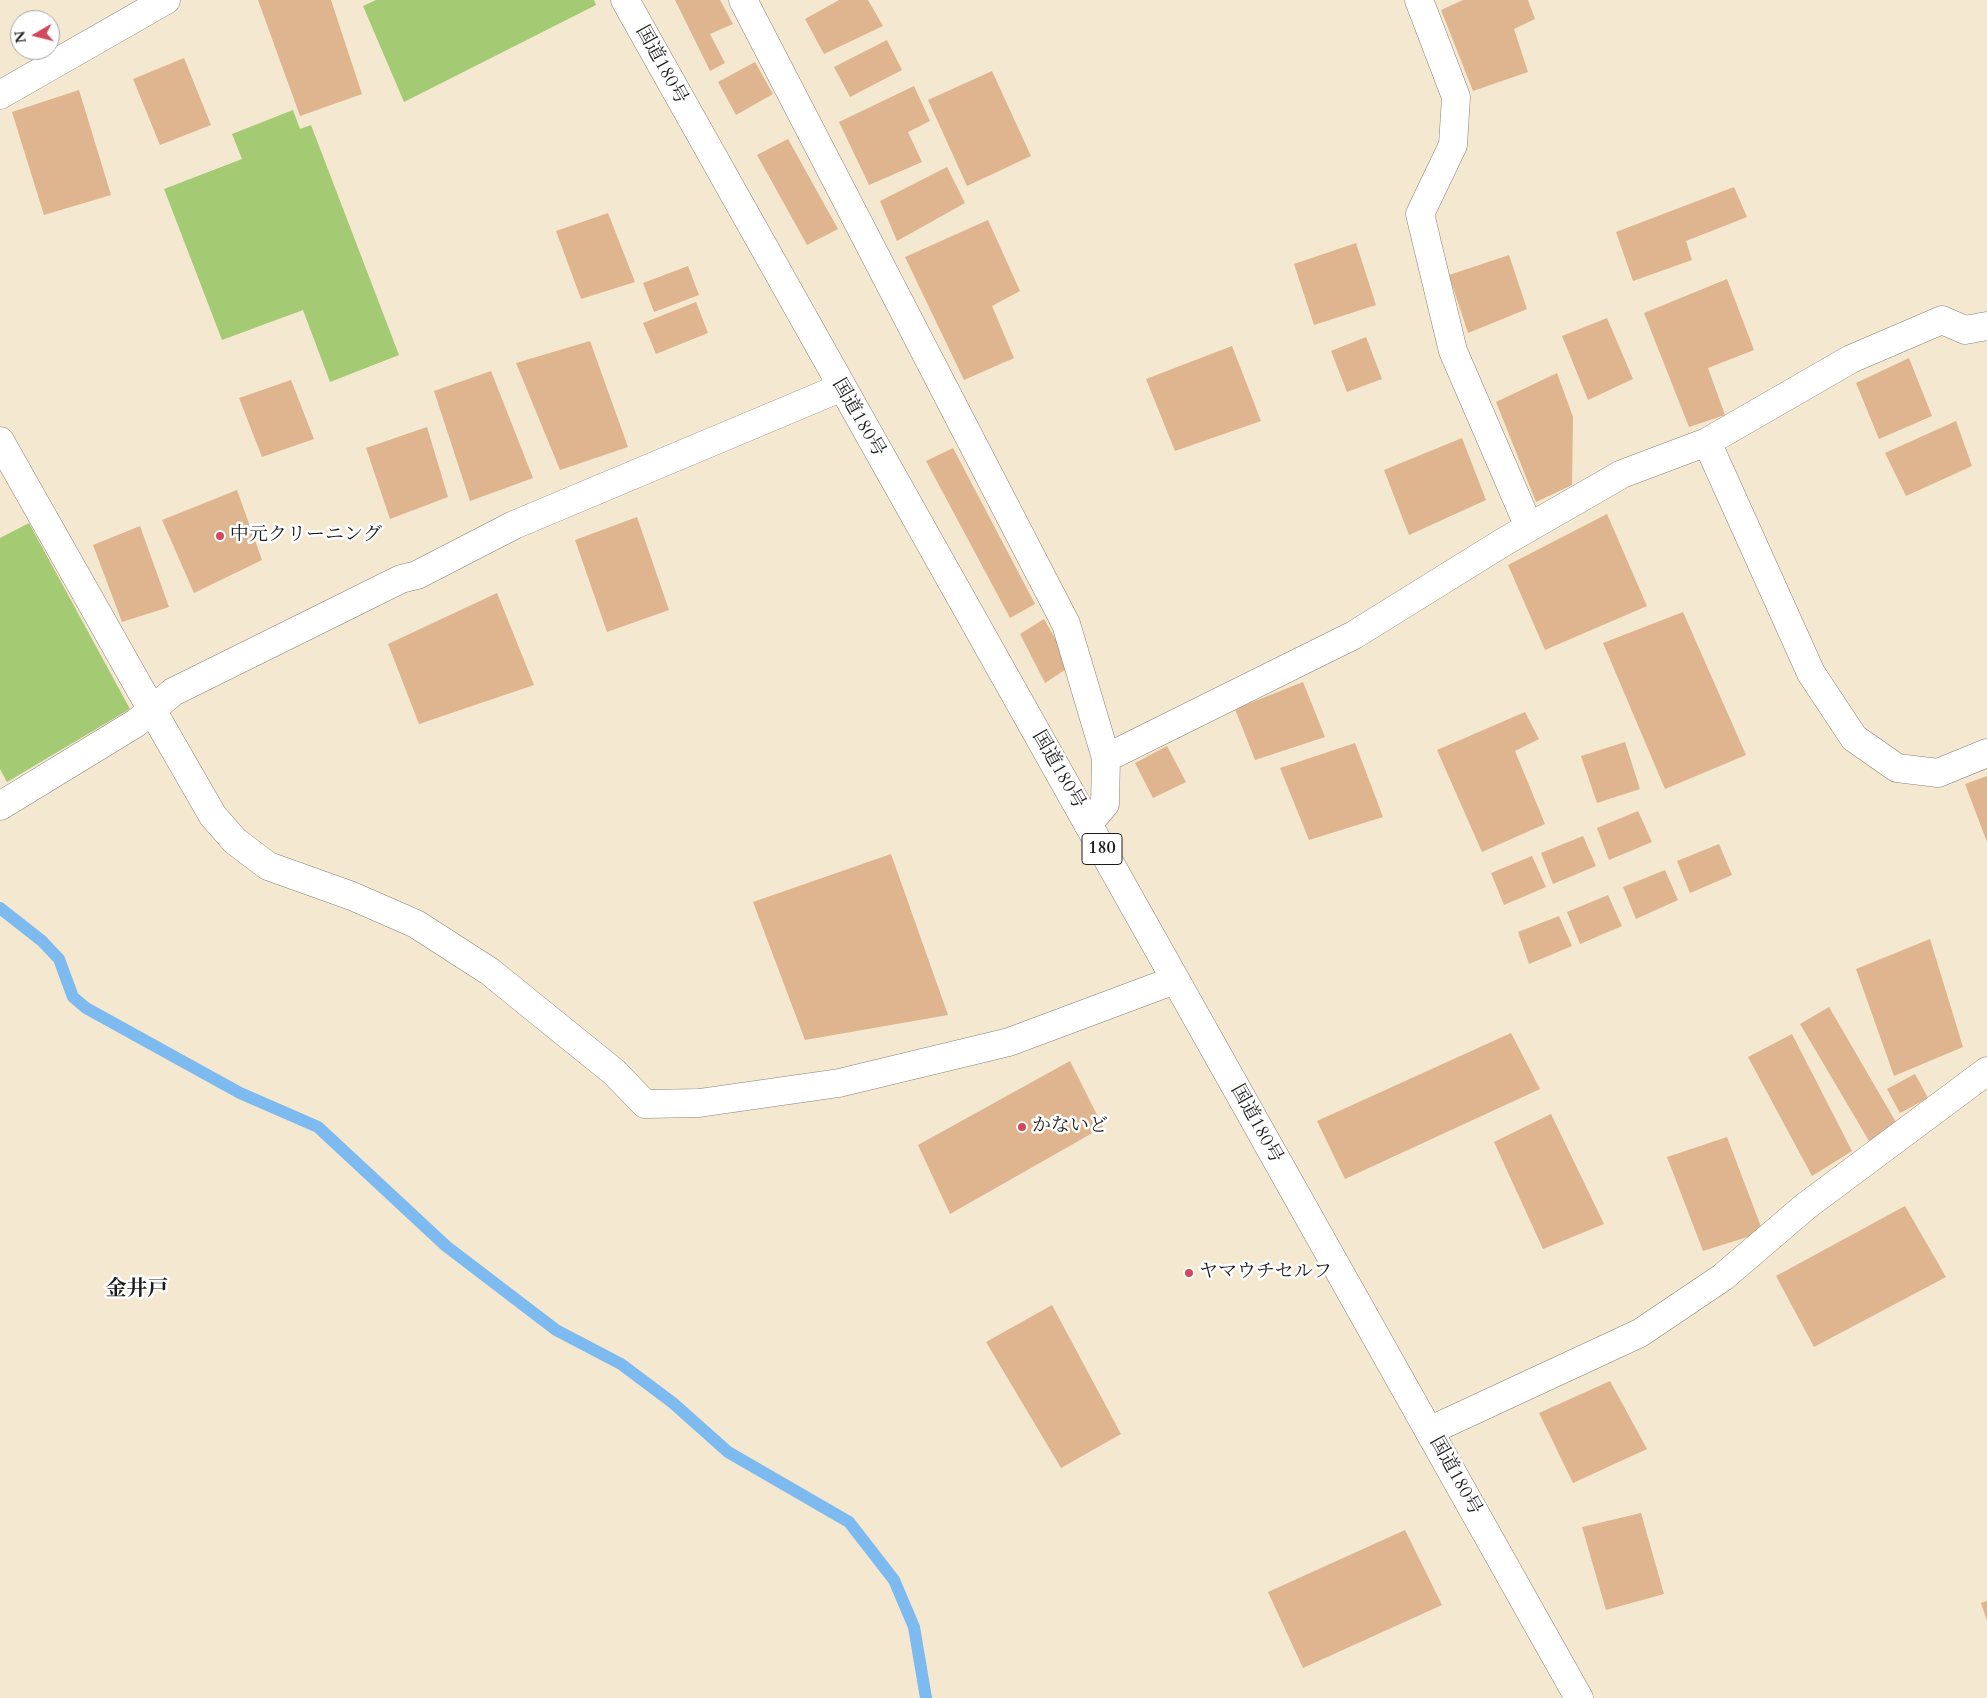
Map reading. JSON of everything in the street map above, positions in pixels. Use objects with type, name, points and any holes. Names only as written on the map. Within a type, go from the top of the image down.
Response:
[{"type":"main road","points":[[0,95],[166,0]]},
{"type":"main road","name":"国道180号","points":[[625,0],[840,388],[1088,824],[1579,1698]]},
{"type":"main road","points":[[742,0],[1066,624],[1106,758],[1105,804],[1088,824]]},
{"type":"main road","points":[[1419,0],[1456,97],[1452,145],[1420,214],[1453,351],[1529,527]]},
{"type":"main road","points":[[1106,758],[1354,635],[1529,527],[1622,474],[1706,442],[1851,359],[1942,320],[1965,330],[1987,326]]},
{"type":"main road","points":[[0,806],[136,724],[173,692],[401,579],[417,575],[514,526],[840,388]]},
{"type":"main road","points":[[0,441],[213,816],[235,841],[268,866],[352,896],[416,924],[481,965],[614,1072],[645,1104],[699,1103],[838,1083],[1009,1042],[1175,980]]},
{"type":"main road","points":[[1706,442],[1811,673],[1854,738],[1897,768],[1938,773],[1987,753]]},
{"type":"main road","points":[[1429,1431],[1640,1333],[1723,1277],[1806,1206],[1987,1072]]},
{"type":"green space","points":[[376,0],[594,0],[596,5],[404,102],[363,6]]},
{"type":"green space","points":[[293,110],[300,129],[311,125],[399,355],[330,382],[303,310],[222,340],[164,189],[242,159],[232,134]]},
{"type":"green space","points":[[29,523],[130,709],[7,782],[0,769],[0,538]]},
{"type":"building","points":[[258,0],[331,0],[362,94],[300,116]]},
{"type":"building","points":[[675,0],[720,0],[733,24],[710,34],[725,63],[710,71]]},
{"type":"building","points":[[839,0],[868,0],[883,26],[824,54],[805,19]]},
{"type":"building","points":[[1463,0],[1528,0],[1535,19],[1514,29],[1528,72],[1473,91],[1441,10]]},
{"type":"building","points":[[887,40],[902,70],[850,97],[834,67]]},
{"type":"building","points":[[184,58],[211,125],[160,145],[133,79]]},
{"type":"building","points":[[755,62],[773,94],[736,115],[718,82]]},
{"type":"building","points":[[992,71],[1031,156],[967,186],[928,100]]},
{"type":"building","points":[[914,86],[930,121],[908,132],[922,162],[869,185],[839,122]]},
{"type":"building","points":[[79,90],[111,195],[44,215],[12,112]]},
{"type":"building","points":[[788,139],[838,229],[807,245],[757,155]]},
{"type":"building","points":[[947,167],[965,203],[897,241],[880,201]]},
{"type":"building","points":[[1734,187],[1747,217],[1686,241],[1692,260],[1633,281],[1616,232]]},
{"type":"building","points":[[608,213],[635,282],[581,299],[556,231]]},
{"type":"building","points":[[988,220],[1020,291],[992,306],[1014,358],[964,380],[905,257]]},
{"type":"building","points":[[1356,243],[1376,305],[1314,325],[1294,264]]},
{"type":"building","points":[[1509,255],[1527,309],[1468,333],[1449,275]]},
{"type":"building","points":[[688,266],[699,295],[654,312],[643,283]]},
{"type":"building","points":[[1727,279],[1754,350],[1708,368],[1725,415],[1689,427],[1644,313]]},
{"type":"building","points":[[696,302],[708,333],[656,354],[643,323]]},
{"type":"building","points":[[1607,318],[1633,379],[1588,400],[1562,336]]},
{"type":"building","points":[[1366,337],[1382,379],[1347,392],[1331,351]]},
{"type":"building","points":[[590,341],[628,447],[560,470],[516,363]]},
{"type":"building","points":[[1232,346],[1261,421],[1175,451],[1146,379]]},
{"type":"building","points":[[1909,358],[1932,416],[1879,439],[1856,383]]},
{"type":"building","points":[[491,371],[533,478],[470,501],[434,391]]},
{"type":"building","points":[[1557,373],[1573,417],[1572,485],[1536,502],[1496,402]]},
{"type":"building","points":[[291,380],[314,439],[262,457],[239,398]]},
{"type":"building","points":[[1956,421],[1972,466],[1906,496],[1885,453]]},
{"type":"building","points":[[427,427],[448,497],[390,519],[366,448]]},
{"type":"building","points":[[1462,438],[1486,500],[1409,535],[1384,470]]},
{"type":"building","points":[[953,448],[1035,604],[1010,618],[926,461]]},
{"type":"building","points":[[237,490],[262,560],[194,593],[162,520]]},
{"type":"building","points":[[1607,514],[1647,606],[1545,650],[1508,565]]},
{"type":"building","points":[[637,517],[669,610],[607,632],[575,540]]},
{"type":"building","points":[[140,526],[169,607],[122,622],[93,545]]},
{"type":"building","points":[[497,593],[534,685],[419,724],[388,644]]},
{"type":"building","points":[[1683,612],[1746,755],[1665,789],[1603,643]]},
{"type":"building","points":[[1044,619],[1071,666],[1045,683],[1020,634]]},
{"type":"building","points":[[1303,682],[1325,737],[1255,760],[1235,709]]},
{"type":"building","points":[[1525,712],[1539,739],[1515,751],[1545,824],[1482,852],[1437,750]]},
{"type":"building","points":[[1625,742],[1640,789],[1597,803],[1581,756]]},
{"type":"building","points":[[1355,743],[1383,817],[1309,840],[1280,768]]},
{"type":"building","points":[[1167,746],[1186,782],[1153,798],[1135,763]]},
{"type":"building","points":[[1987,776],[1987,842],[1965,784]]},
{"type":"building","points":[[1638,811],[1652,842],[1609,860],[1597,828]]},
{"type":"building","points":[[1583,836],[1596,866],[1553,884],[1541,853]]},
{"type":"building","points":[[1719,844],[1732,875],[1690,893],[1677,861]]},
{"type":"building","points":[[891,854],[948,1015],[805,1040],[753,902]]},
{"type":"building","points":[[1532,856],[1546,887],[1504,905],[1491,873]]},
{"type":"building","points":[[1665,870],[1678,900],[1636,919],[1623,887]]},
{"type":"building","points":[[1608,895],[1622,926],[1580,944],[1567,912]]},
{"type":"building","points":[[1559,916],[1572,946],[1529,964],[1518,932]]},
{"type":"building","points":[[1930,939],[1963,1047],[1894,1076],[1856,969]]},
{"type":"building","points":[[1829,1007],[1897,1124],[1869,1141],[1800,1024]]},
{"type":"building","points":[[1511,1033],[1540,1089],[1345,1179],[1317,1121]]},
{"type":"building","points":[[1792,1034],[1852,1151],[1812,1176],[1748,1057]]},
{"type":"building","points":[[1070,1061],[1103,1127],[950,1214],[918,1145]]},
{"type":"building","points":[[1915,1074],[1928,1098],[1900,1113],[1887,1089]]},
{"type":"building","points":[[1551,1114],[1604,1224],[1543,1249],[1494,1142]]},
{"type":"building","points":[[1727,1137],[1763,1232],[1703,1251],[1667,1157]]},
{"type":"building","points":[[1905,1206],[1946,1277],[1814,1347],[1776,1276]]},
{"type":"building","points":[[1052,1305],[1121,1434],[1061,1468],[986,1342]]},
{"type":"building","points":[[1610,1381],[1647,1449],[1573,1483],[1539,1413]]},
{"type":"building","points":[[1641,1513],[1664,1594],[1606,1610],[1582,1527]]},
{"type":"building","points":[[1405,1530],[1442,1605],[1303,1668],[1268,1592]]},
{"type":"building","points":[[1987,1601],[1987,1621],[1981,1603]]},
{"type":"waterway","points":[[0,908],[42,941],[59,959],[73,997],[86,1008],[240,1093],[318,1127],[446,1246],[556,1330],[621,1364],[673,1403],[728,1452],[849,1522],[894,1580],[914,1627],[926,1698]]},
{"type":"place","name":"中元クリーニング","points":[[220,536]]},
{"type":"place","name":"かないど","points":[[1022,1127]]},
{"type":"place","name":"ヤマウチセルフ","points":[[1189,1273]]},
{"type":"district","name":"金井戸","points":[[137,1290]]}]
